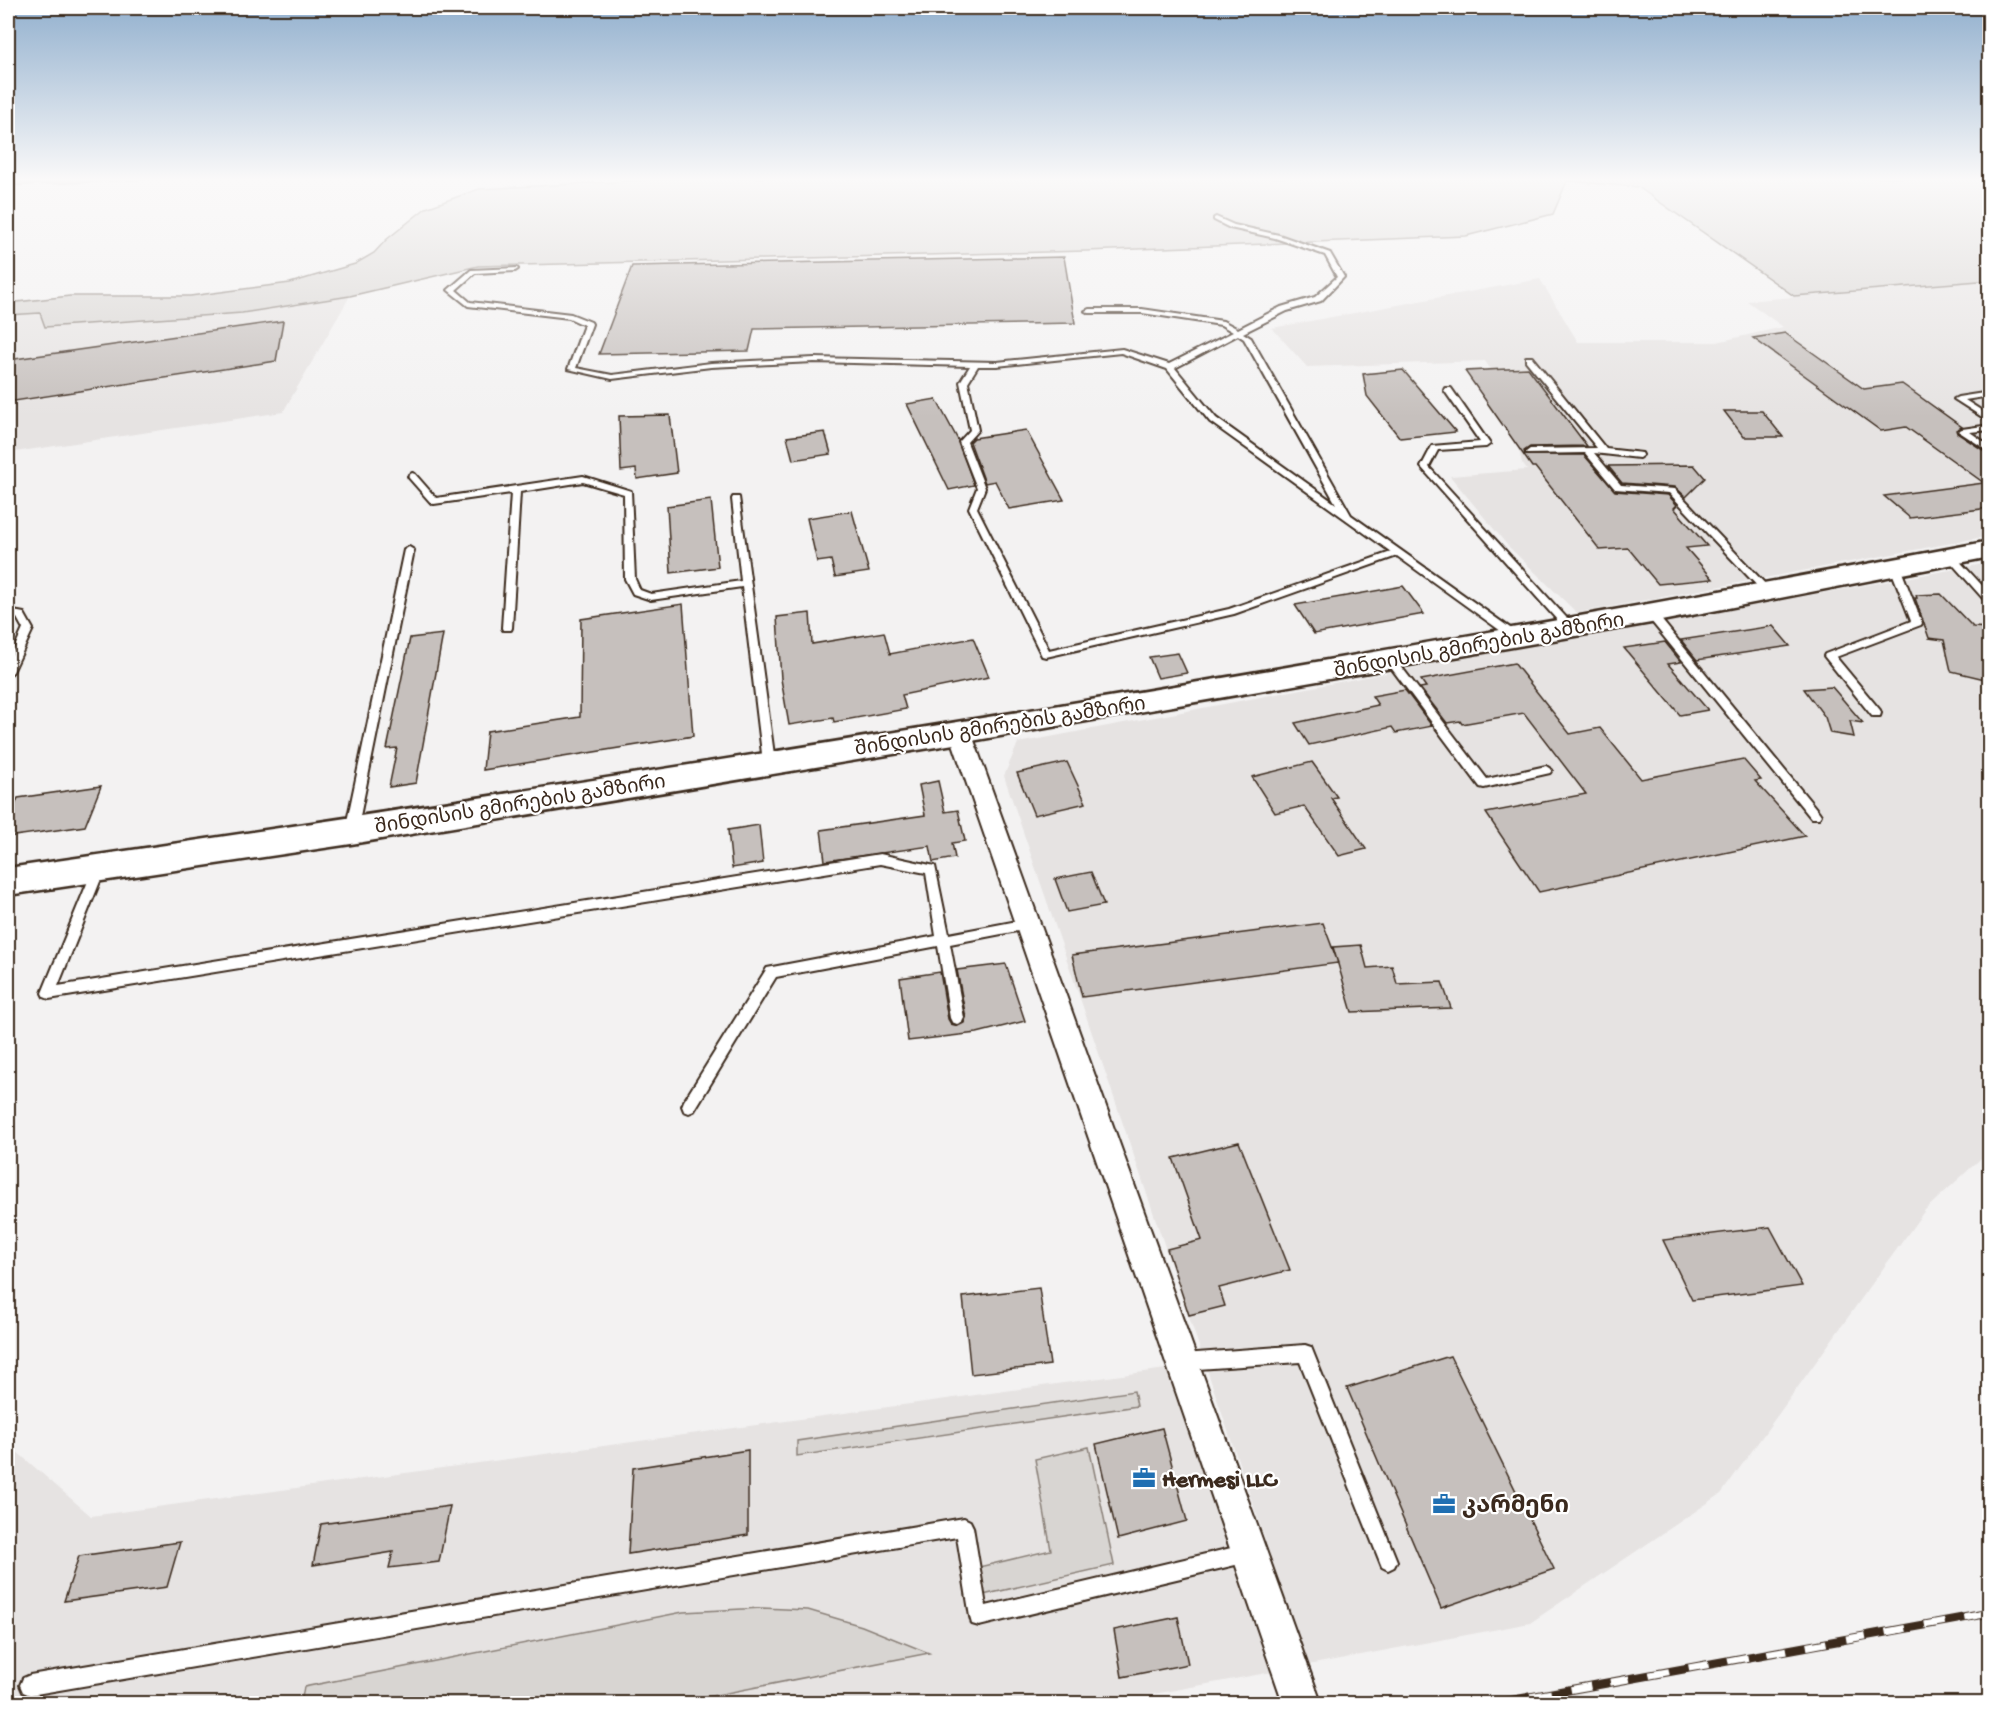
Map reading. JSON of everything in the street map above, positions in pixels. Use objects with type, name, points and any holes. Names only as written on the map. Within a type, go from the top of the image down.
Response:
[{"type":"main road","name":"შინდისის გმირების გამზირი","points":[[8,882],[351,831],[1390,660],[1651,614],[1989,549]]},
{"type":"street","points":[[960,732],[1301,1700]]},
{"type":"lane","points":[[1170,368],[1284,309],[1318,299],[1341,277],[1330,258]]},
{"type":"lane","points":[[515,269],[474,271],[452,290],[468,304],[571,316],[588,324],[572,369],[612,377],[711,365],[814,360],[997,364],[1122,351],[1170,368],[1213,420],[1516,637]]},
{"type":"lane","points":[[1089,311],[1142,311],[1223,323],[1247,338],[1349,518]]},
{"type":"lane","points":[[1528,359],[1604,452]]},
{"type":"lane","points":[[976,363],[964,382],[975,430],[963,442],[981,488],[973,508],[1046,654],[1231,612],[1398,553]]},
{"type":"lane","points":[[1448,390],[1486,444],[1435,448],[1425,467],[1570,628]]},
{"type":"lane","points":[[1989,394],[1958,399],[1989,420]]},
{"type":"lane","points":[[1989,427],[1962,431],[1989,450]]},
{"type":"lane","points":[[1587,450],[1618,487],[1672,491],[1767,591]]},
{"type":"lane","points":[[1530,452],[1587,450],[1639,455]]},
{"type":"lane","points":[[412,476],[434,501],[583,479],[628,493],[630,579],[636,592],[651,597],[747,583]]},
{"type":"lane","points":[[507,628],[516,490]]},
{"type":"lane","points":[[736,500],[770,762]]},
{"type":"lane","points":[[351,831],[409,550]]},
{"type":"lane","points":[[1950,556],[1989,601]]},
{"type":"lane","points":[[1876,713],[1829,656],[1917,623],[1895,567]]},
{"type":"lane","points":[[8,613],[20,615],[28,629],[8,672]]},
{"type":"lane","points":[[1651,614],[1815,815]]},
{"type":"lane","points":[[1390,660],[1484,784],[1546,770]]},
{"type":"lane","points":[[100,868],[49,993],[880,859],[931,869],[957,1018]]},
{"type":"lane","points":[[689,1106],[772,972],[1028,924]]},
{"type":"lane","points":[[1182,1362],[1305,1353],[1388,1561]]},
{"type":"lane","points":[[30,1685],[964,1527],[979,1617],[1249,1553]]},
{"type":"shaded area","points":[[366,258],[808,258],[478,266],[350,296],[242,313],[45,327],[40,313],[8,315],[8,303],[70,296],[190,296],[290,283],[355,264]]},
{"type":"shaded area","points":[[1739,258],[1989,258],[1989,282],[1794,296]]},
{"type":"shaded area","points":[[1540,279],[1578,342],[1717,342],[1783,327],[1747,301],[1989,282],[1989,536],[1577,613],[1508,546],[1450,476],[1527,470],[1522,463],[1518,446],[1477,388],[1502,386],[1485,361],[1307,367],[1272,328]]},
{"type":"shaded area","points":[[350,296],[283,412],[8,453],[8,315],[40,312],[45,327],[242,313]]},
{"type":"shaded area","points":[[1989,563],[1989,1151],[1925,1210],[1721,1494],[1530,1623],[1308,1665],[1004,776],[1018,743],[1518,648]]},
{"type":"shaded area","points":[[1166,1369],[1272,1672],[1100,1704],[8,1704],[8,1459],[16,1451],[91,1516]]},
{"type":"shaded area","points":[[1134,1391],[1137,1406],[797,1456],[797,1441]]},
{"type":"shaded area","points":[[1089,1447],[1114,1565],[983,1595],[979,1567],[1051,1550],[1035,1459]]},
{"type":"shaded area","points":[[762,1608],[808,1610],[862,1626],[929,1653],[676,1703],[301,1703],[304,1687],[683,1612]]},
{"type":"building","points":[[1064,258],[1075,323],[754,329],[749,351],[599,354],[632,266]]},
{"type":"building","points":[[283,321],[276,361],[8,402],[8,360]]},
{"type":"building","points":[[1785,333],[1864,389],[1902,384],[1962,427],[1956,430],[1957,433],[1989,454],[1989,508],[1910,518],[1884,496],[1984,483],[1906,427],[1881,431],[1753,338]]},
{"type":"building","points":[[1528,368],[1587,446],[1530,447],[1524,451],[1525,455],[1584,455],[1615,491],[1668,495],[1677,505],[1674,508],[1707,546],[1686,548],[1713,579],[1658,584],[1628,548],[1600,550],[1535,467],[1532,467],[1465,371]]},
{"type":"building","points":[[1403,370],[1456,432],[1400,438],[1367,396],[1363,374]]},
{"type":"building","points":[[936,399],[958,440],[974,485],[949,490],[907,404]]},
{"type":"building","points":[[1724,411],[1762,411],[1783,437],[1744,437]]},
{"type":"building","points":[[670,415],[677,473],[637,479],[636,469],[621,471],[619,416]]},
{"type":"building","points":[[1026,430],[1064,500],[1009,509],[995,481],[985,483],[970,442],[974,438]]},
{"type":"building","points":[[825,432],[831,454],[793,460],[787,437]]},
{"type":"building","points":[[1694,465],[1705,478],[1686,497],[1675,487],[1622,483],[1608,466]]},
{"type":"building","points":[[711,500],[718,567],[671,573],[667,506]]},
{"type":"building","points":[[852,511],[869,572],[835,577],[831,560],[817,562],[807,518]]},
{"type":"building","points":[[1403,586],[1424,614],[1314,634],[1295,605]]},
{"type":"building","points":[[1941,594],[1973,627],[1989,628],[1989,680],[1951,671],[1944,640],[1929,638],[1915,598],[1917,598],[1916,595]]},
{"type":"building","points":[[683,604],[693,736],[483,770],[487,731],[580,717],[581,619]]},
{"type":"building","points":[[810,613],[812,644],[884,632],[890,654],[973,638],[989,677],[902,695],[906,709],[834,722],[833,718],[789,725],[781,679],[777,617]]},
{"type":"building","points":[[1773,626],[1790,646],[1697,660],[1681,640]]},
{"type":"building","points":[[443,634],[416,783],[389,787],[397,748],[387,749],[410,638]]},
{"type":"building","points":[[1665,642],[1681,662],[1668,664],[1708,710],[1680,715],[1624,648]]},
{"type":"building","points":[[1178,653],[1187,673],[1158,678],[1149,657]]},
{"type":"building","points":[[1514,663],[1570,734],[1600,728],[1641,779],[1743,759],[1761,780],[1755,781],[1805,836],[1539,892],[1486,813],[1586,794],[1524,713],[1462,724],[1460,721],[1447,723],[1420,688],[1426,687],[1421,680]]},
{"type":"building","points":[[1832,687],[1863,723],[1850,721],[1854,737],[1830,733],[1825,717],[1804,689]]},
{"type":"building","points":[[1405,690],[1432,726],[1396,733],[1392,727],[1309,745],[1295,723],[1378,705],[1372,696]]},
{"type":"building","points":[[1067,762],[1086,803],[1034,815],[1017,773]]},
{"type":"building","points":[[1312,762],[1337,797],[1331,798],[1366,849],[1339,856],[1304,806],[1275,813],[1252,777]]},
{"type":"building","points":[[938,781],[945,812],[958,810],[965,841],[952,843],[955,858],[933,862],[930,846],[825,861],[821,830],[925,815],[919,785]]},
{"type":"building","points":[[101,786],[85,826],[8,837],[8,822],[18,798]]},
{"type":"building","points":[[759,825],[763,863],[732,868],[728,830]]},
{"type":"building","points":[[1091,872],[1104,905],[1067,912],[1055,879]]},
{"type":"building","points":[[1323,923],[1338,963],[1082,997],[1072,955]]},
{"type":"building","points":[[1361,945],[1367,968],[1392,966],[1397,984],[1442,982],[1451,1008],[1352,1012],[1333,947]]},
{"type":"building","points":[[1006,964],[1025,1021],[977,1033],[908,1041],[900,978],[940,972],[948,1019],[951,1024],[958,1026],[964,1023],[966,1018],[957,970]]},
{"type":"building","points":[[1239,1142],[1290,1270],[1219,1288],[1225,1306],[1189,1315],[1167,1249],[1202,1240],[1173,1158]]},
{"type":"building","points":[[1770,1227],[1802,1286],[1692,1300],[1663,1240]]},
{"type":"building","points":[[1039,1288],[1050,1365],[971,1374],[963,1297]]},
{"type":"building","points":[[1450,1356],[1554,1569],[1441,1608],[1347,1388]]},
{"type":"building","points":[[1162,1428],[1187,1521],[1118,1539],[1096,1444]]},
{"type":"building","points":[[748,1450],[748,1535],[628,1554],[633,1468]]},
{"type":"building","points":[[450,1506],[439,1562],[389,1568],[393,1552],[313,1565],[321,1524]]},
{"type":"building","points":[[180,1542],[167,1587],[64,1601],[79,1556]]},
{"type":"building","points":[[1178,1617],[1188,1664],[1122,1677],[1114,1630]]},
{"type":"railway","points":[[1492,1704],[1990,1613]]},
{"type":"place","name":"Hermesi LLC","points":[[1144,1478]]},
{"type":"place","name":"კარმენი","points":[[1444,1504]]}]
